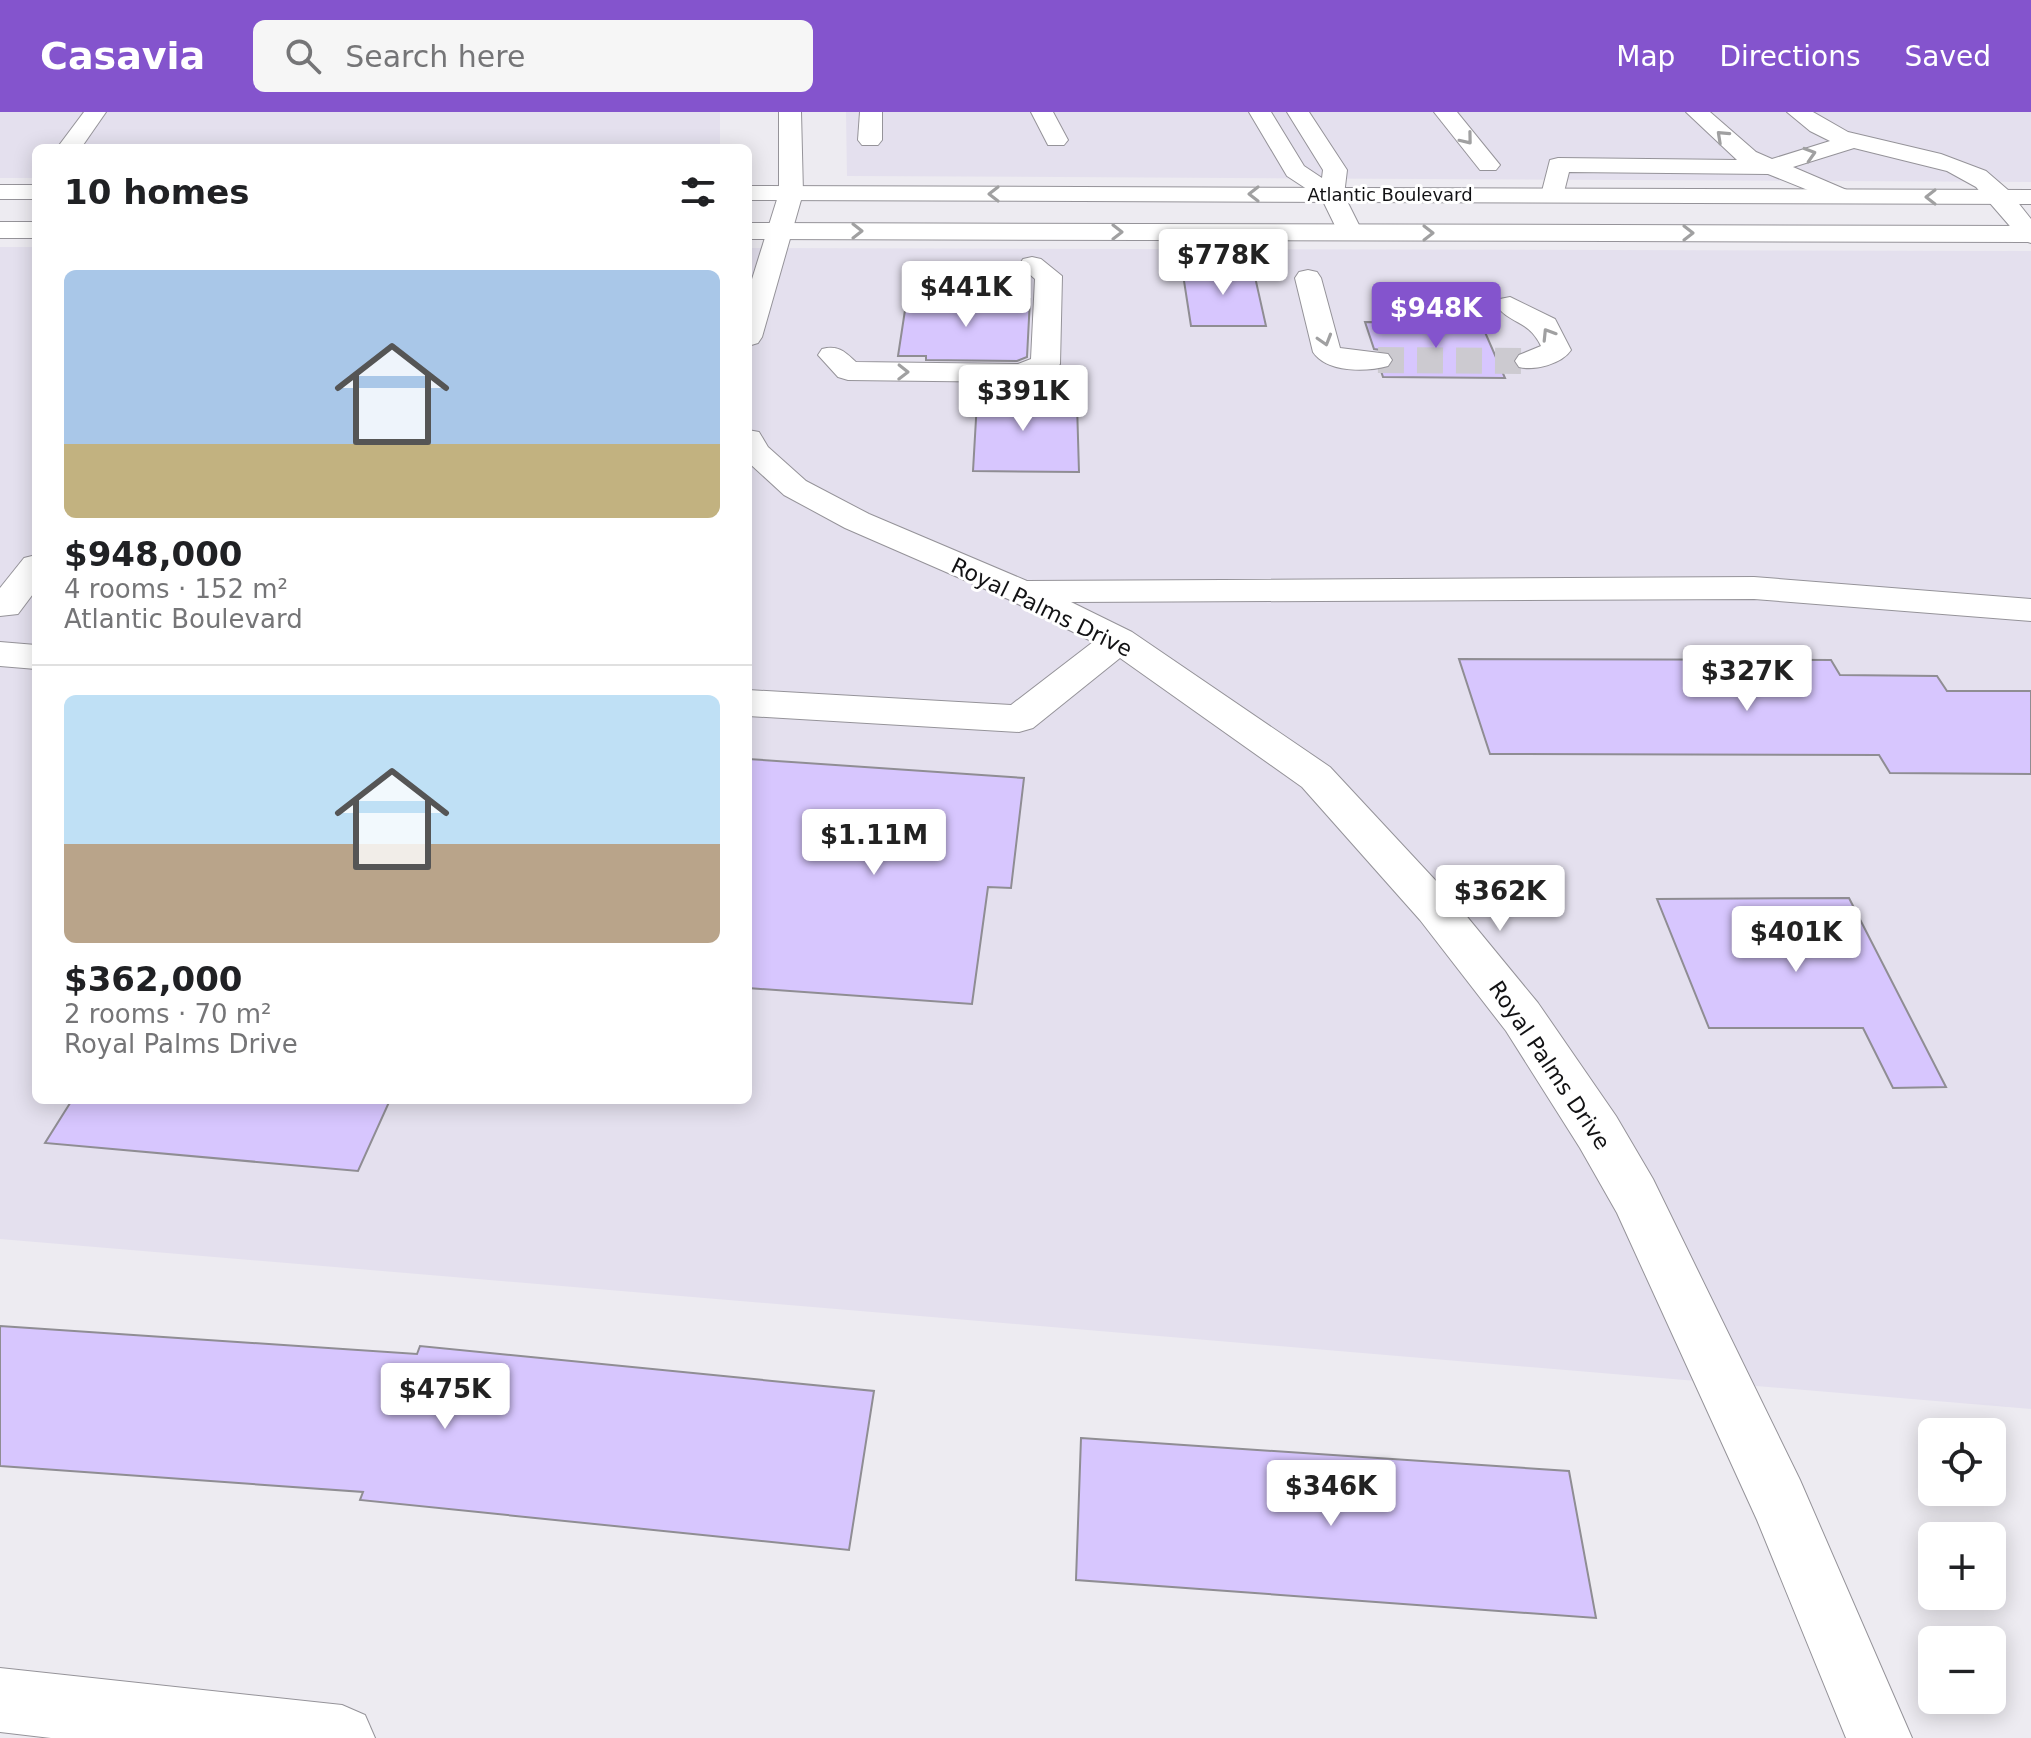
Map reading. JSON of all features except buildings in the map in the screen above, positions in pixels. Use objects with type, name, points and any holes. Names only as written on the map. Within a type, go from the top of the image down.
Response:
[{"type":"main road","points":[[72,144],[95,112]]},
{"type":"main road","points":[[752,323],[791,193],[790,112]]},
{"type":"main road","points":[[870,140],[871,112]]},
{"type":"main road","points":[[1042,112],[1056,140]]},
{"type":"main road","points":[[1260,112],[1295,171],[1332,195],[1350,233]]},
{"type":"main road","points":[[1298,112],[1335,170],[1332,195]]},
{"type":"main road","points":[[1445,112],[1488,165]]},
{"type":"main road","points":[[1697,112],[1738,150],[1840,196]]},
{"type":"main road","points":[[1798,112],[1811,123],[1850,142],[1952,166],[1979,177],[2031,235]]},
{"type":"main road","points":[[1553,195],[1558,165],[1770,167],[1850,142]]},
{"type":"main road","points":[[0,192],[32,190]]},
{"type":"main road","name":"Atlantic Boulevard","points":[[752,193],[2031,197]]},
{"type":"main road","points":[[0,230],[32,230]]},
{"type":"main road","name":"Atlantic Boulevard","points":[[752,231],[2031,235]]},
{"type":"main road","points":[[832,355],[848,371],[1021,373],[1045,364],[1049,276],[1032,265]]},
{"type":"main road","points":[[1308,278],[1327,352],[1338,359],[1378,360]]},
{"type":"main road","points":[[1510,305],[1545,325],[1557,350],[1529,361]]},
{"type":"main road","name":"Royal Palms Drive","points":[[752,446],[795,488],[857,521],[1020,591],[1119,640],[1316,777],[1435,908],[1522,1017],[1598,1132],[1635,1196],[1779,1501],[1879,1738]]},
{"type":"main road","points":[[2,610],[32,571]]},
{"type":"main road","points":[[1020,591],[1754,588],[2031,610]]},
{"type":"main road","points":[[752,703],[1019,719],[1119,640]]},
{"type":"main road","points":[[0,654],[32,657]]},
{"type":"main road","points":[[0,1700],[342,1738]]},
{"type":"shaded area","points":[[0,112],[720,112],[720,144],[32,144],[32,178],[0,178]]},
{"type":"shaded area","points":[[846,112],[2031,112],[2031,182],[847,176]]},
{"type":"shaded area","points":[[0,247],[32,247],[32,1104],[752,1104],[752,248],[2031,251],[2031,1409],[0,1239]]},
{"type":"tunnel","points":[[1378,360],[1529,361]]}]
